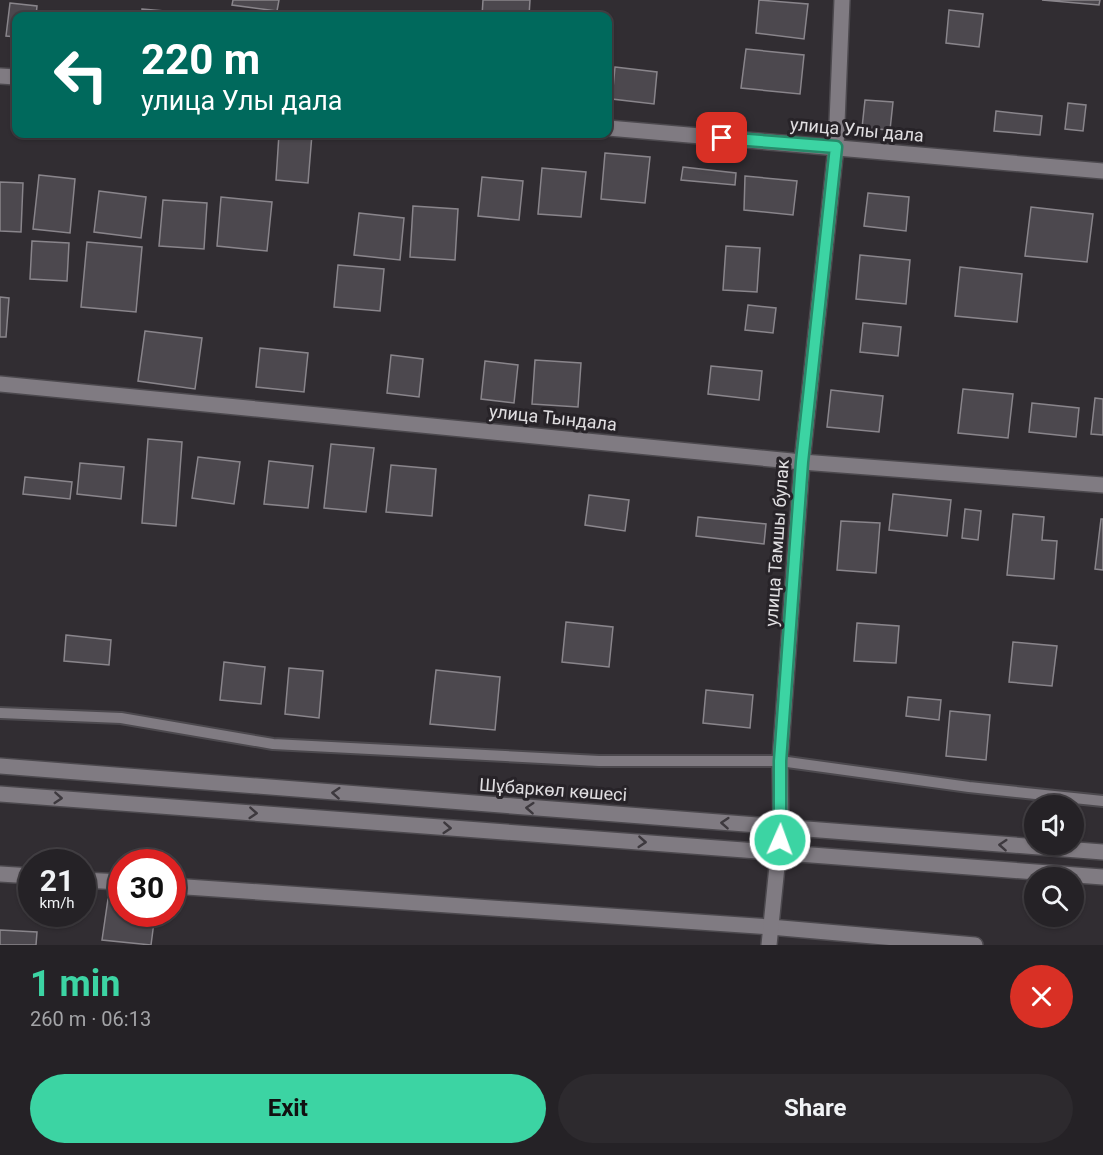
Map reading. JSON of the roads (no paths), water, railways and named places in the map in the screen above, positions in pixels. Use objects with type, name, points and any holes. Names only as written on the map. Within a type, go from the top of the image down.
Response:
[{"type":"street","name":"улица Тамшы булак","points":[[769,945],[781,827],[780,761],[802,462],[836,147],[842,0]]},
{"type":"street","name":"улица Улы дала","points":[[612,128],[1103,171]]},
{"type":"street","name":"улица Тындала","points":[[0,384],[802,462],[1103,485]]},
{"type":"street","name":"Шұбаркөл көшесі","points":[[0,766],[1103,852]]},
{"type":"street","points":[[0,794],[1103,877]]},
{"type":"street","points":[[0,874],[18,875]]},
{"type":"street","points":[[186,887],[771,927],[975,945]]},
{"type":"lane","points":[[0,713],[121,718],[273,744],[599,761],[780,761],[969,787],[1103,801]]}]
